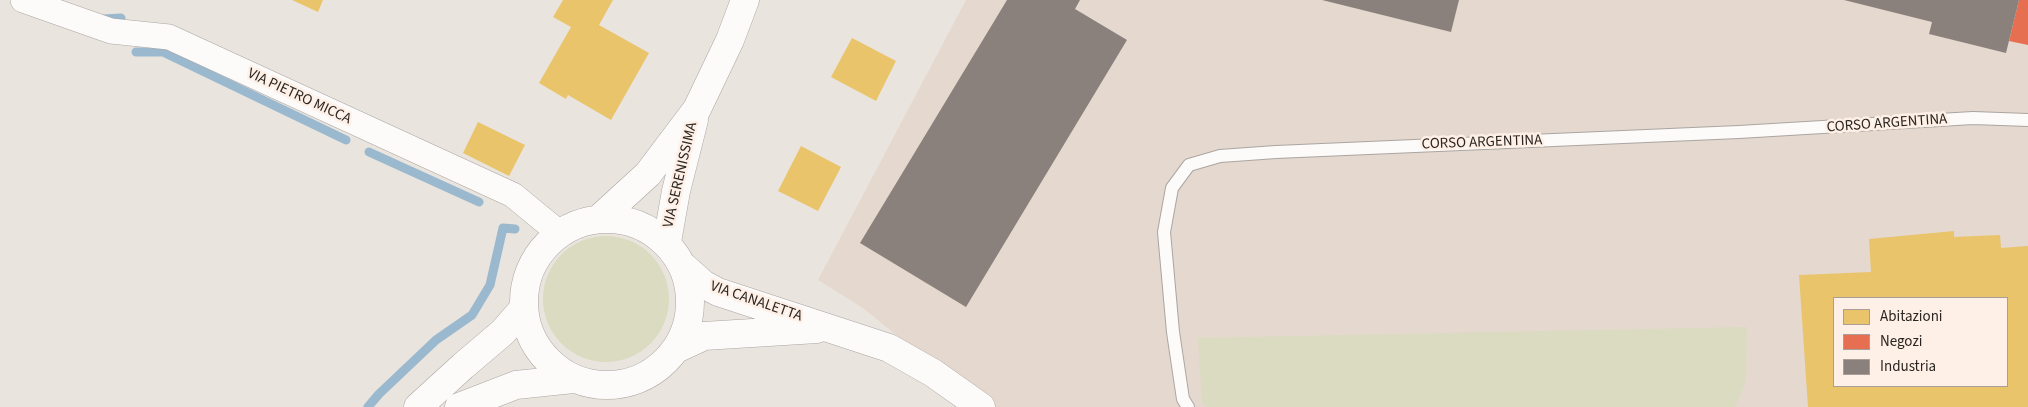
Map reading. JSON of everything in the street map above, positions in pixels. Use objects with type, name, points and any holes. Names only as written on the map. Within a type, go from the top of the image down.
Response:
[{"type":"street","name":"VIA PIETRO MICCA","points":[[23,0],[111,32],[169,37],[514,195],[558,232]]},
{"type":"street","name":"VIA SERENISSIMA","points":[[573,379],[554,367],[538,351],[528,331],[523,309],[525,280],[537,253],[558,232],[600,217],[648,174],[696,109],[730,40],[745,0]]},
{"type":"street","name":"VIA SERENISSIMA","points":[[667,242],[676,190],[696,109]]},
{"type":"street","name":"VIA SERENISSIMA","points":[[458,407],[516,385],[573,379],[602,385],[630,382],[656,370],[676,349],[688,323],[691,294],[684,267],[667,242],[647,228],[624,219],[600,217]]},
{"type":"street","name":"VIA CANALETTA","points":[[684,267],[702,284],[718,292],[833,328],[889,348],[933,372],[981,407]]},
{"type":"street","points":[[418,407],[503,332],[523,309]]},
{"type":"street","name":"VIA CANALETTA","points":[[676,349],[704,336],[833,328]]},
{"type":"lane","name":"CORSO ARGENTINA","points":[[1188,407],[1183,399],[1173,332],[1164,232],[1172,188],[1189,165],[1220,156],[1276,152],[1729,133],[1974,118],[2028,120]]},
{"type":"shaded area","points":[[966,0],[2028,0],[2028,407],[997,407],[916,351],[863,308],[818,280]]},
{"type":"green space","points":[[606,236],[630,241],[650,255],[664,275],[669,299],[664,323],[650,343],[630,357],[606,362],[582,357],[562,343],[548,323],[543,299],[548,275],[562,255],[582,241]]},
{"type":"green space","points":[[1747,327],[1746,380],[1735,407],[1206,407],[1202,402],[1198,338]]},
{"type":"building: Abitazioni","points":[[292,0],[323,0],[318,12]]},
{"type":"building: Abitazioni","points":[[563,0],[613,0],[599,25],[649,53],[611,120],[568,95],[566,99],[539,83],[571,27],[553,17]]},
{"type":"building: Abitazioni","points":[[852,38],[896,61],[876,101],[831,77]]},
{"type":"building: Abitazioni","points":[[478,122],[525,145],[509,176],[463,153]]},
{"type":"building: Abitazioni","points":[[801,146],[841,167],[818,211],[778,191]]},
{"type":"building: Abitazioni","points":[[1954,231],[1954,237],[2000,235],[2001,248],[2028,246],[2028,407],[1808,407],[1799,275],[1871,272],[1869,239]]},
{"type":"building: Negozi","points":[[2019,0],[2028,0],[2028,45],[2009,41]]},
{"type":"building: Industria","points":[[1007,0],[1080,0],[1075,9],[1127,40],[966,307],[860,243]]},
{"type":"building: Industria","points":[[1322,0],[1459,0],[1451,32]]},
{"type":"building: Industria","points":[[1844,0],[2019,0],[2006,53],[1929,34],[1932,22]]},
{"type":"waterway","points":[[104,19],[121,18]]},
{"type":"waterway","points":[[136,52],[163,52],[346,140]]},
{"type":"waterway","points":[[369,152],[479,202]]},
{"type":"waterway","points":[[368,407],[379,394],[436,340],[472,315],[490,285],[503,228],[515,229]]}]
